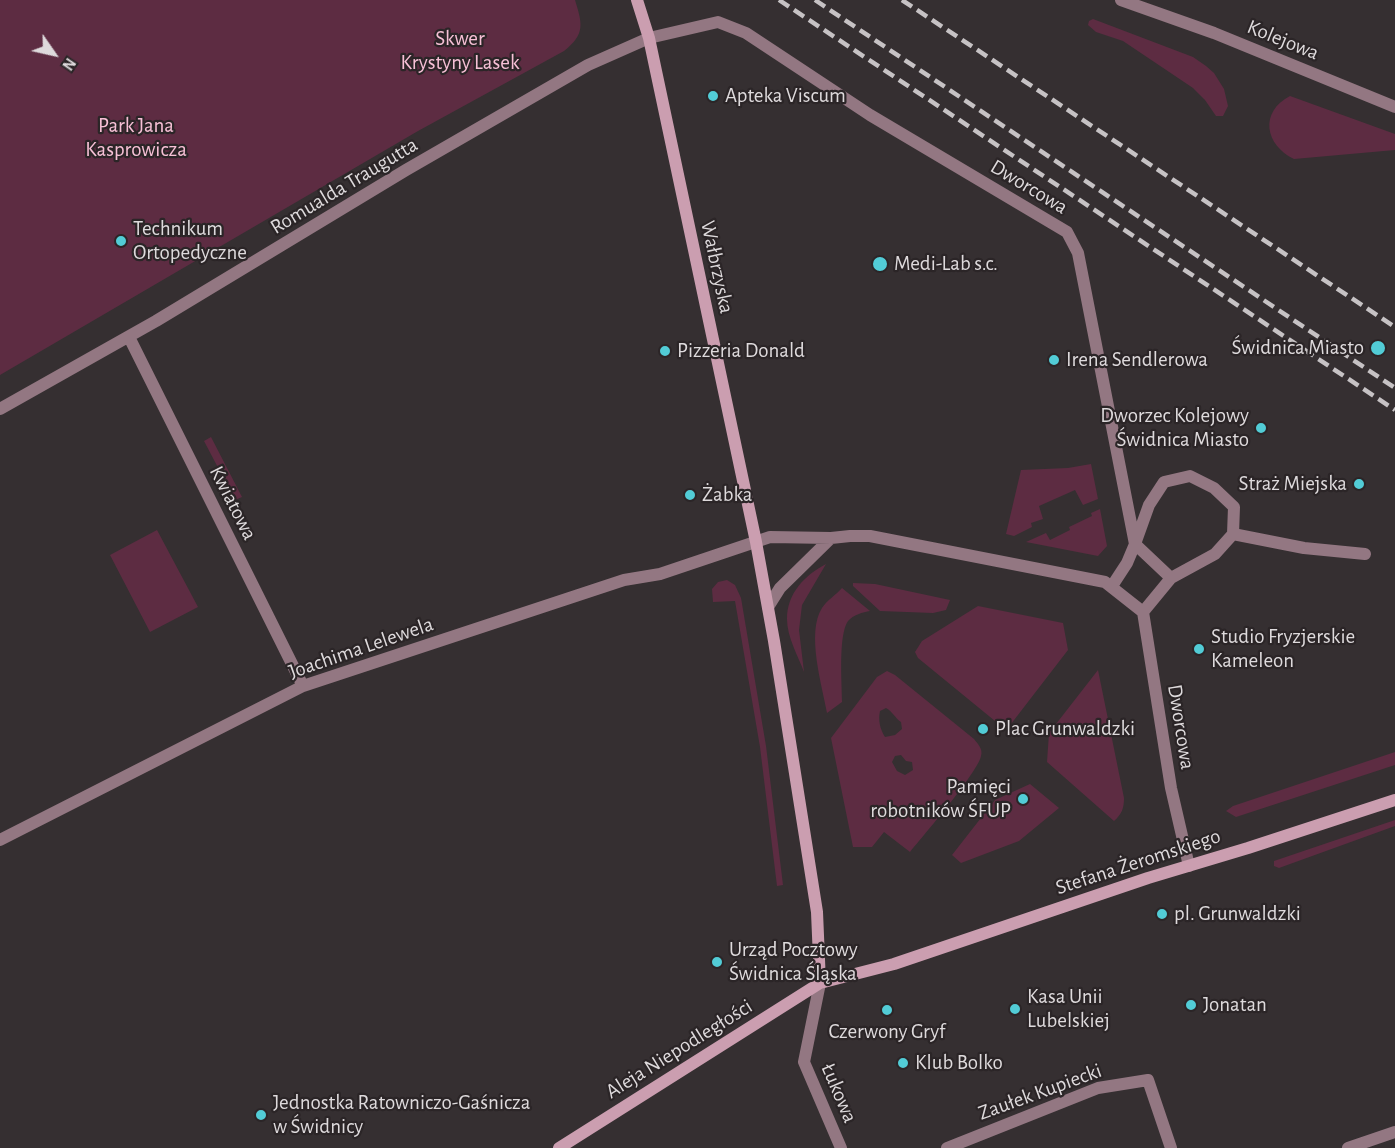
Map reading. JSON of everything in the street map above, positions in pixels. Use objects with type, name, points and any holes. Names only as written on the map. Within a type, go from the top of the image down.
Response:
[{"type":"main road","name":"Wałbrzyska","points":[[637,0],[649,38],[756,542]]},
{"type":"main road","points":[[756,542],[790,729],[817,912],[820,983]]},
{"type":"main road","name":"Stefana Żeromskiego","points":[[820,983],[894,964],[1148,878],[1395,800]]},
{"type":"main road","name":"Aleja Niepodległości","points":[[559,1148],[820,983]]},
{"type":"street","name":"Kolejowa","points":[[1121,0],[1214,33],[1395,107]]},
{"type":"street","name":"Dworcowa","points":[[649,38],[718,22],[746,33],[888,126],[1067,232],[1078,253],[1135,544]]},
{"type":"street","name":"Romualda Traugutta","points":[[0,409],[129,337],[588,65],[649,38]]},
{"type":"street","name":"Kwiatowa","points":[[129,337],[303,686]]},
{"type":"street","points":[[756,542],[770,537],[870,536],[1105,582],[1143,612],[1171,578],[1215,554],[1233,534],[1234,507],[1214,488],[1190,476],[1164,482],[1149,505],[1127,562],[1112,586]]},
{"type":"street","points":[[1233,534],[1304,548],[1365,554]]},
{"type":"street","points":[[768,607],[780,588],[831,538]]},
{"type":"street","name":"Joachima Lelewela","points":[[0,840],[303,686],[624,580],[660,574],[756,542]]},
{"type":"street","points":[[1135,544],[1171,578]]},
{"type":"street","name":"Dworcowa","points":[[1143,612],[1171,788],[1189,866]]},
{"type":"street","name":"Łukowa","points":[[820,983],[804,1062],[841,1148]]},
{"type":"street","name":"Zaułek Kupiecki","points":[[947,1148],[1098,1088],[1148,1080],[1171,1148]]},
{"type":"street","points":[[1348,1148],[1395,1132]]},
{"type":"green space","name":"Park Jana Kasprowicza","points":[[0,0],[575,0],[580,28],[576,39],[564,51],[418,131],[0,375]]},
{"type":"green space","points":[[1093,19],[1193,57],[1206,66],[1214,73],[1224,89],[1228,106],[1223,116],[1216,116],[1193,88],[1123,41],[1096,32],[1088,25]]},
{"type":"green space","points":[[1290,96],[1395,134],[1395,150],[1294,159],[1277,146],[1270,128],[1273,111]]},
{"type":"green space","points":[[211,437],[242,497],[235,500],[204,441]]},
{"type":"green space","points":[[1091,464],[1098,499],[1083,505],[1075,490],[1039,506],[1043,519],[1031,523],[1032,527],[1014,536],[1006,534],[1021,470],[1068,468]]},
{"type":"green space","points":[[1100,509],[1107,546],[1098,556],[1026,542],[1046,533],[1050,540],[1070,530],[1069,527],[1092,516],[1091,513]]},
{"type":"green space","points":[[157,530],[198,607],[150,632],[110,555]]},
{"type":"green space","points":[[826,564],[802,605],[799,630],[804,672],[789,633],[788,610],[794,593],[804,579]]},
{"type":"green space","points":[[727,580],[735,585],[741,598],[766,746],[783,885],[777,886],[760,747],[735,601],[713,602],[712,589],[718,582]]},
{"type":"green space","points":[[853,583],[875,584],[950,600],[946,610],[933,613],[880,611],[853,586]]},
{"type":"green space","points":[[842,588],[870,611],[853,617],[845,628],[841,672],[842,702],[827,713],[819,674],[815,631],[822,608]]},
{"type":"green space","points":[[978,606],[1063,623],[1068,650],[1011,724],[1004,725],[995,721],[918,658],[915,652],[922,641]]},
{"type":"green space","points":[[1098,670],[1124,798],[1122,811],[1114,821],[1047,762],[1049,733]]},
{"type":"green space","points":[[887,671],[895,675],[974,739],[981,751],[978,764],[971,775],[910,852],[884,832],[872,847],[853,847],[831,738],[877,677]],"holes":[[[886,708],[901,722],[902,729],[895,735],[885,737],[879,718],[880,711]],[[901,755],[906,761],[912,762],[913,770],[905,775],[897,771],[892,762],[895,756]]]},
{"type":"green space","points":[[1395,752],[1395,765],[1236,817],[1226,811],[1233,806]]},
{"type":"green space","points":[[1030,784],[1059,808],[1019,841],[961,863],[952,855],[995,800]]},
{"type":"green space","points":[[1395,820],[1395,826],[1279,868],[1274,866],[1274,861]]},
{"type":"railway","points":[[779,0],[1395,410]]},
{"type":"railway","points":[[815,0],[1395,388]]},
{"type":"railway","points":[[902,0],[1395,327]]},
{"type":"place","name":"Apteka Viscum","points":[[713,96]]},
{"type":"place","name":"Technikum Ortopedyczne","points":[[121,241]]},
{"type":"place","name":"Medi-Lab s.c.","points":[[880,264]]},
{"type":"place","name":"Świdnica Miasto","points":[[1378,348]]},
{"type":"place","name":"Pizzeria Donald","points":[[665,351]]},
{"type":"place","name":"Irena Sendlerowa","points":[[1054,360]]},
{"type":"place","name":"Dworzec Kolejowy Świdnica Miasto","points":[[1261,428]]},
{"type":"place","name":"Straż Miejska","points":[[1359,484]]},
{"type":"place","name":"Żabka","points":[[690,495]]},
{"type":"place","name":"Studio Fryzjerskie Kameleon","points":[[1199,649]]},
{"type":"place","name":"Plac Grunwaldzki","points":[[983,729]]},
{"type":"place","name":"Pamięci robotników ŚFUP","points":[[1023,799]]},
{"type":"place","name":"pl. Grunwaldzki","points":[[1162,914]]},
{"type":"place","name":"Urząd Pocztowy Świdnica Śląska","points":[[717,962]]},
{"type":"place","name":"Jonatan","points":[[1191,1005]]},
{"type":"place","name":"Kasa Unii Lubelskiej","points":[[1015,1009]]},
{"type":"place","name":"Czerwony Gryf","points":[[887,1010]]},
{"type":"place","name":"Klub Bolko","points":[[903,1063]]},
{"type":"place","name":"Jednostka Ratowniczo-Gaśnicza w Świdnicy","points":[[261,1115]]},
{"type":"park label","name":"Skwer Krystyny Lasek","points":[[460,51]]}]
